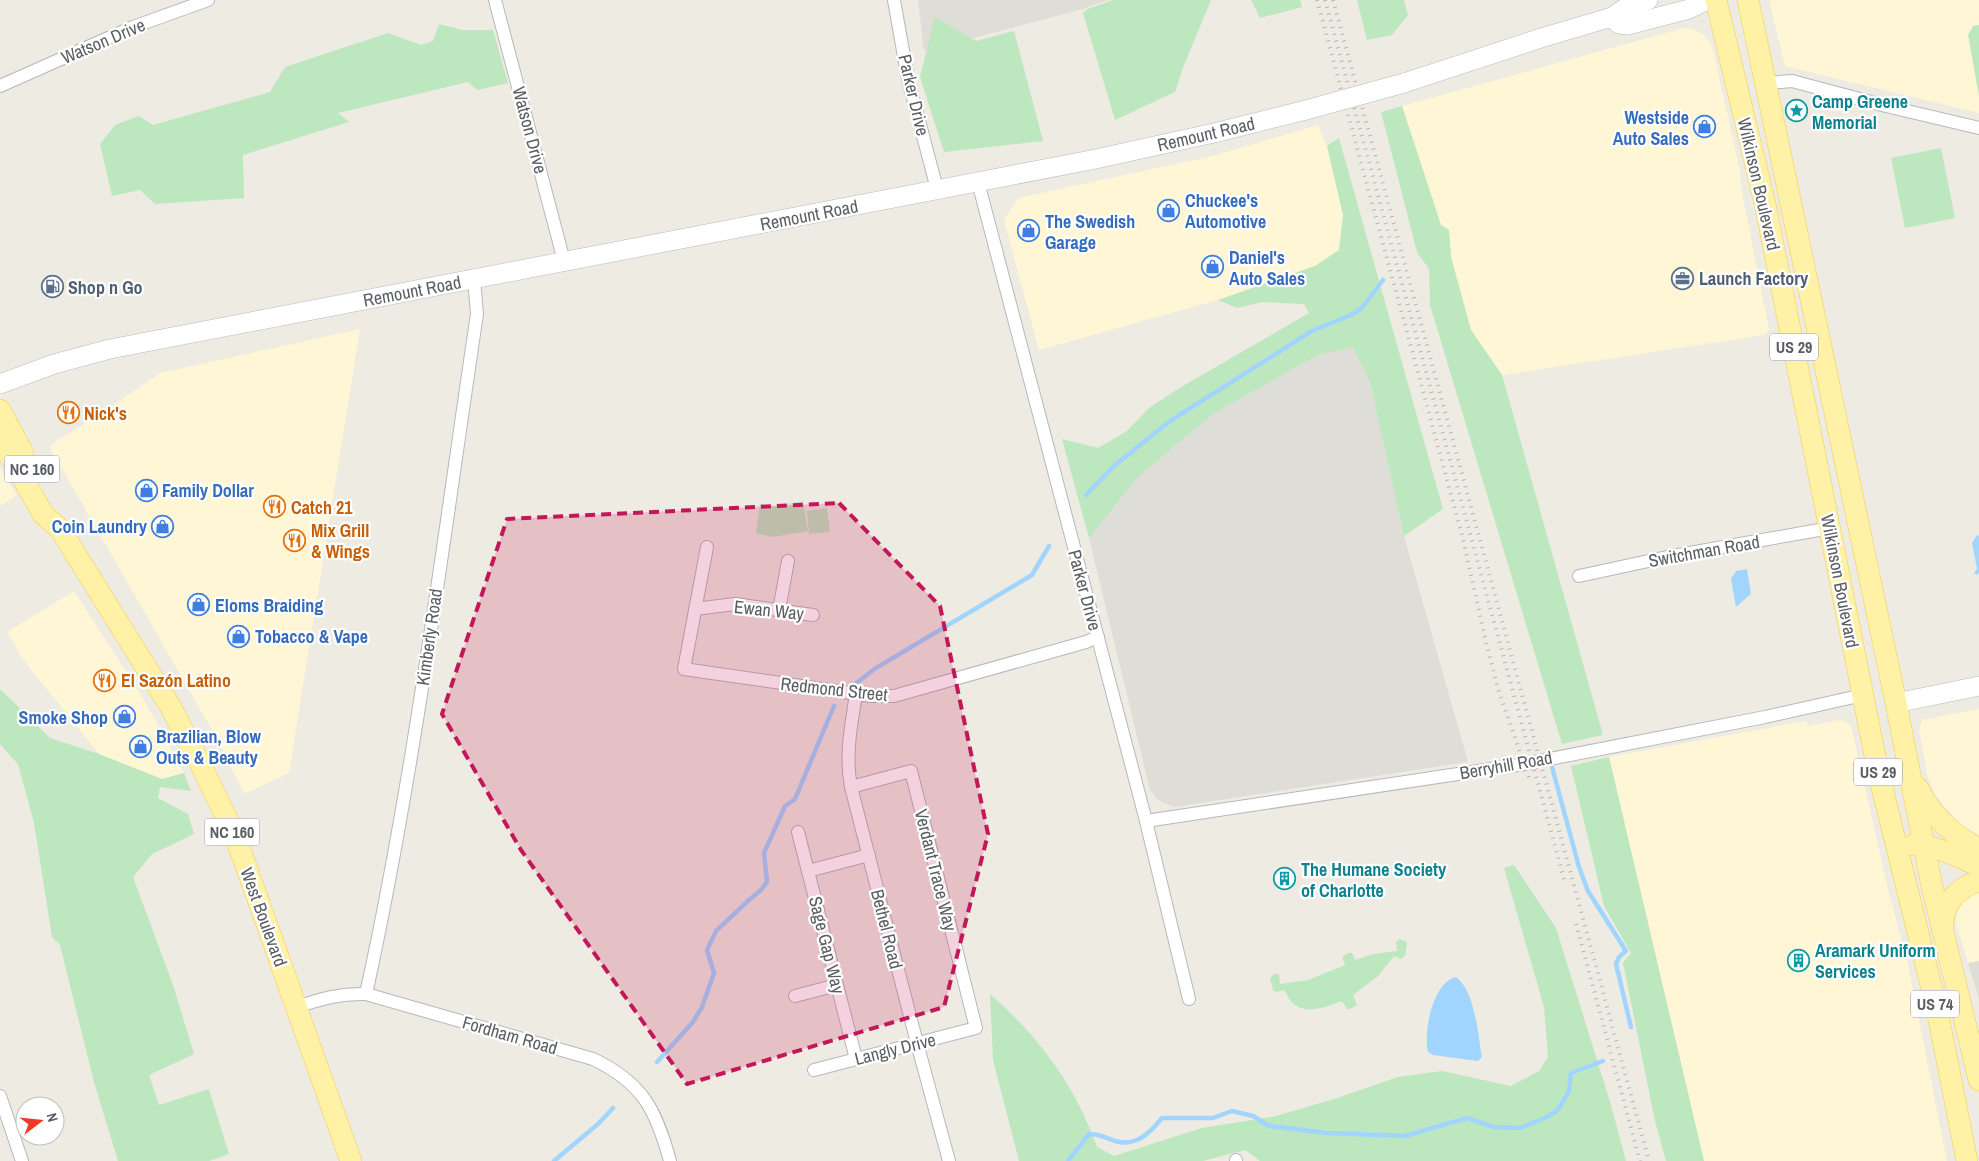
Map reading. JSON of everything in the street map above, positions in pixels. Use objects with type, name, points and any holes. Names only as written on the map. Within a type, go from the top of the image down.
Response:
[{"type":"main road","name":"Remount Road","points":[[0,384],[54,364],[91,353],[1103,158],[1214,133],[1404,84],[1541,38],[1612,17],[1625,8],[1648,0]]},
{"type":"main road","points":[[1612,17],[1619,24],[1628,25],[1689,9],[1707,0]]},
{"type":"main road","name":"Wilkinson Boulevard","points":[[1716,0],[1767,214],[1863,695],[1896,848],[1937,1010],[1967,1161]]},
{"type":"main road","name":"Wilkinson Boulevard","points":[[1748,0],[1908,759],[1924,846],[1979,1080]]},
{"type":"main road","name":"West Boulevard","points":[[0,410],[36,478],[56,509],[60,529]]},
{"type":"main road","name":"West Boulevard","points":[[0,439],[43,514],[60,529],[165,698],[199,761],[241,852],[351,1161]]},
{"type":"main road","points":[[1896,703],[1979,686]]},
{"type":"main road","points":[[1908,759],[1920,792],[1938,818],[1959,837],[1979,849]]},
{"type":"main road","points":[[1896,848],[1924,846],[1946,852],[1979,866]]},
{"type":"main road","points":[[1946,945],[1943,923],[1947,906],[1960,890],[1979,881]]},
{"type":"street","name":"Watson Drive","points":[[0,86],[133,27],[208,0]]},
{"type":"street","name":"Watson Drive","points":[[495,0],[564,261]]},
{"type":"street","name":"Parker Drive","points":[[894,0],[908,79],[937,189]]},
{"type":"street","points":[[1767,83],[1787,80],[1800,82],[1886,106],[1979,128]]},
{"type":"street","name":"Parker Drive","points":[[978,182],[1146,821],[1189,999]]},
{"type":"street","name":"Kimberly Road","points":[[366,994],[390,877],[423,678],[477,314],[474,279]]},
{"type":"street","name":"Switchman Road","points":[[1579,576],[1668,557],[1830,528]]},
{"type":"street","points":[[695,609],[707,548]]},
{"type":"street","points":[[779,610],[788,561]]},
{"type":"street","name":"Ewan Way","points":[[695,609],[735,604],[813,615]]},
{"type":"street","name":"Redmond Street","points":[[695,609],[684,669],[882,697],[906,694],[1098,638]]},
{"type":"street","name":"Bethel Road","points":[[856,694],[848,750],[851,786],[949,1161]]},
{"type":"street","name":"Berryhill Road","points":[[1146,821],[1524,764],[1765,717],[1863,695]]},
{"type":"street","name":"Verdant Trace Way","points":[[851,786],[910,771],[976,1028]]},
{"type":"street","name":"Sage Gap Way","points":[[798,832],[856,1059]]},
{"type":"street","points":[[808,871],[868,856]]},
{"type":"street","points":[[795,996],[837,985]]},
{"type":"street","name":"Fordham Road","points":[[297,1007],[332,995],[348,993],[366,994],[593,1059],[609,1067],[632,1084],[642,1095],[662,1132],[670,1161]]},
{"type":"street","name":"Langly Drive","points":[[814,1070],[976,1028]]},
{"type":"street","points":[[0,1096],[22,1161]]},
{"type":"highlighted area","points":[[839,503],[940,606],[988,834],[944,1007],[687,1084],[521,850],[442,714],[507,519]]},
{"type":"shaded area","points":[[918,0],[1108,0],[1079,10],[924,51]]},
{"type":"shaded area","points":[[1769,0],[1979,0],[1979,25],[1969,35],[1979,96],[1979,113],[1785,66]]},
{"type":"shaded area","points":[[1684,28],[1703,34],[1712,45],[1741,176],[1740,182],[1769,330],[1764,335],[1502,375],[1471,330],[1451,257],[1449,230],[1441,225],[1402,106]]},
{"type":"shaded area","points":[[1318,125],[1327,146],[1343,215],[1339,250],[1315,266],[1218,300],[1039,350],[1004,220],[1018,198],[1213,156]]},
{"type":"shaded area","points":[[360,329],[289,773],[244,794],[219,742],[49,446],[160,373]]},
{"type":"shaded area","points":[[1353,347],[1370,382],[1404,536],[1468,762],[1174,807],[1158,800],[1150,790],[1089,538],[1138,477],[1213,414],[1318,355]]},
{"type":"shaded area","points":[[0,468],[16,496],[0,506]]},
{"type":"shaded area","points":[[74,591],[142,696],[184,773],[162,779],[99,754],[24,661],[7,632]]},
{"type":"shaded area","points":[[1979,709],[1979,836],[1958,822],[1935,795],[1928,777],[1919,731],[1922,720]]},
{"type":"shaded area","points":[[1839,720],[1851,726],[1889,893],[1908,965],[1947,1161],[1704,1161],[1609,757],[1806,721],[1808,726]]},
{"type":"shaded area","points":[[1979,893],[1979,961],[1968,963],[1956,923],[1956,913],[1960,904],[1971,895]]},
{"type":"shaded area","points":[[1979,961],[1979,999],[1968,963]]},
{"type":"green space","points":[[1113,0],[1211,0],[1175,92],[1115,120],[1083,13],[1088,9]]},
{"type":"green space","points":[[1251,0],[1300,0],[1302,7],[1260,18]]},
{"type":"green space","points":[[1357,0],[1404,0],[1408,15],[1392,35],[1367,40]]},
{"type":"green space","points":[[935,17],[976,41],[1014,31],[1043,141],[944,152],[920,77]]},
{"type":"green space","points":[[439,24],[463,30],[493,30],[508,83],[477,90],[468,82],[338,113],[349,122],[243,155],[244,198],[155,204],[140,190],[112,196],[100,144],[115,125],[139,116],[153,125],[270,92],[285,67],[388,33],[421,45],[433,41]]},
{"type":"green space","points":[[1979,25],[1979,96],[1968,35],[1973,26]]},
{"type":"green space","points":[[1402,106],[1441,225],[1449,230],[1451,257],[1471,330],[1502,375],[1603,735],[1562,744],[1430,305],[1429,269],[1417,252],[1381,112]]},
{"type":"green space","points":[[1339,138],[1443,509],[1404,536],[1370,382],[1353,347],[1318,355],[1213,414],[1138,477],[1089,538],[1062,439],[1098,448],[1127,431],[1149,408],[1176,390],[1309,313],[1304,304],[1262,302],[1237,308],[1218,300],[1315,266],[1339,250],[1343,215],[1327,146]]},
{"type":"green space","points":[[1941,148],[1955,218],[1905,228],[1891,158]]},
{"type":"green space","points":[[803,501],[808,531],[773,537],[756,533],[760,504],[777,506]]},
{"type":"green space","points":[[827,508],[830,532],[809,534],[807,511]]},
{"type":"green space","points":[[0,689],[50,738],[99,754],[162,779],[184,773],[191,791],[160,787],[158,798],[188,814],[194,834],[152,854],[133,877],[173,985],[194,1054],[149,1075],[159,1105],[209,1089],[229,1154],[209,1161],[118,1161],[94,1082],[60,945],[52,937],[34,823],[18,764],[0,744]]},
{"type":"green space","points":[[1609,757],[1704,1161],[1666,1161],[1655,1121],[1623,963],[1631,953],[1604,906],[1571,766]]},
{"type":"green space","points":[[1514,865],[1556,928],[1611,1105],[1626,1161],[1260,1161],[1245,1150],[1203,1161],[1019,1161],[993,1060],[990,994],[1024,1027],[1054,1063],[1078,1103],[1097,1147],[1114,1156],[1202,1128],[1276,1116],[1398,1077],[1442,1071],[1511,1086],[1539,1071],[1548,1057],[1544,1007],[1504,868]]},
{"type":"green space","points":[[1400,939],[1407,942],[1405,956],[1401,959],[1394,956],[1378,976],[1353,995],[1357,1005],[1350,1009],[1347,1009],[1342,1001],[1317,1009],[1304,1009],[1292,1002],[1284,990],[1276,992],[1273,990],[1270,978],[1275,974],[1279,974],[1280,984],[1308,980],[1345,965],[1342,957],[1348,953],[1352,953],[1355,960],[1373,954],[1397,951],[1396,942]]},
{"type":"water","points":[[1977,535],[1979,536],[1979,573],[1977,575],[1974,573],[1977,569],[1972,543]]},
{"type":"water","points":[[1747,569],[1751,594],[1736,607],[1731,579],[1736,571]]},
{"type":"water","points":[[1456,977],[1468,992],[1475,1014],[1482,1057],[1478,1061],[1433,1055],[1428,1052],[1427,1033],[1436,998],[1441,988],[1448,981]]},
{"type":"waterway","points":[[1086,495],[1114,466],[1170,421],[1312,331],[1351,315],[1362,308],[1383,280]]},
{"type":"waterway","points":[[855,684],[876,668],[1032,575],[1049,546]]},
{"type":"waterway","points":[[657,1062],[693,1022],[702,1007],[714,973],[707,950],[716,931],[761,890],[767,882],[764,853],[785,806],[795,799],[834,706]]},
{"type":"waterway","points":[[1552,767],[1579,867],[1588,891],[1626,951],[1619,957],[1616,964],[1631,1027]]},
{"type":"waterway","points":[[1068,1161],[1089,1134],[1100,1135],[1115,1141],[1130,1142],[1142,1137],[1153,1129],[1162,1118],[1213,1118],[1232,1111],[1253,1116],[1269,1126],[1327,1133],[1405,1136],[1467,1118],[1494,1127],[1520,1128],[1547,1117],[1558,1110],[1569,1091],[1571,1073],[1603,1061]]},
{"type":"waterway","points":[[554,1161],[598,1124],[613,1108]]},
{"type":"railway","points":[[1317,0],[1462,535],[1498,689],[1530,781]]},
{"type":"railway","points":[[1325,0],[1565,883]]},
{"type":"railway","points":[[1333,0],[1649,1161]]},
{"type":"railway","points":[[1576,924],[1640,1161]]},
{"type":"place","name":"Camp Greene Memorial","points":[[1796,111]]},
{"type":"place","name":"Westside Auto Sales","points":[[1705,127]]},
{"type":"place","name":"Chuckee's Automotive","points":[[1169,210]]},
{"type":"place","name":"The Swedish Garage","points":[[1029,231]]},
{"type":"place","name":"Daniel's Auto Sales","points":[[1213,267]]},
{"type":"place","name":"Launch Factory","points":[[1683,278]]},
{"type":"place","name":"Shop n Go","points":[[52,287]]},
{"type":"place","name":"Nick's","points":[[68,413]]},
{"type":"place","name":"Family Dollar","points":[[146,490]]},
{"type":"place","name":"Catch 21","points":[[275,507]]},
{"type":"place","name":"Coin Laundry","points":[[163,526]]},
{"type":"place","name":"Mix Grill & Wings","points":[[295,540]]},
{"type":"place","name":"Eloms Braiding","points":[[199,605]]},
{"type":"place","name":"Tobacco & Vape","points":[[239,636]]},
{"type":"place","name":"El Sazón Latino","points":[[105,680]]},
{"type":"place","name":"Smoke Shop","points":[[124,717]]},
{"type":"place","name":"Brazilian, Blow Outs & Beauty","points":[[140,746]]},
{"type":"place","name":"The Humane Society of Charlotte","points":[[1285,879]]},
{"type":"place","name":"Aramark Uniform Services","points":[[1799,960]]}]
